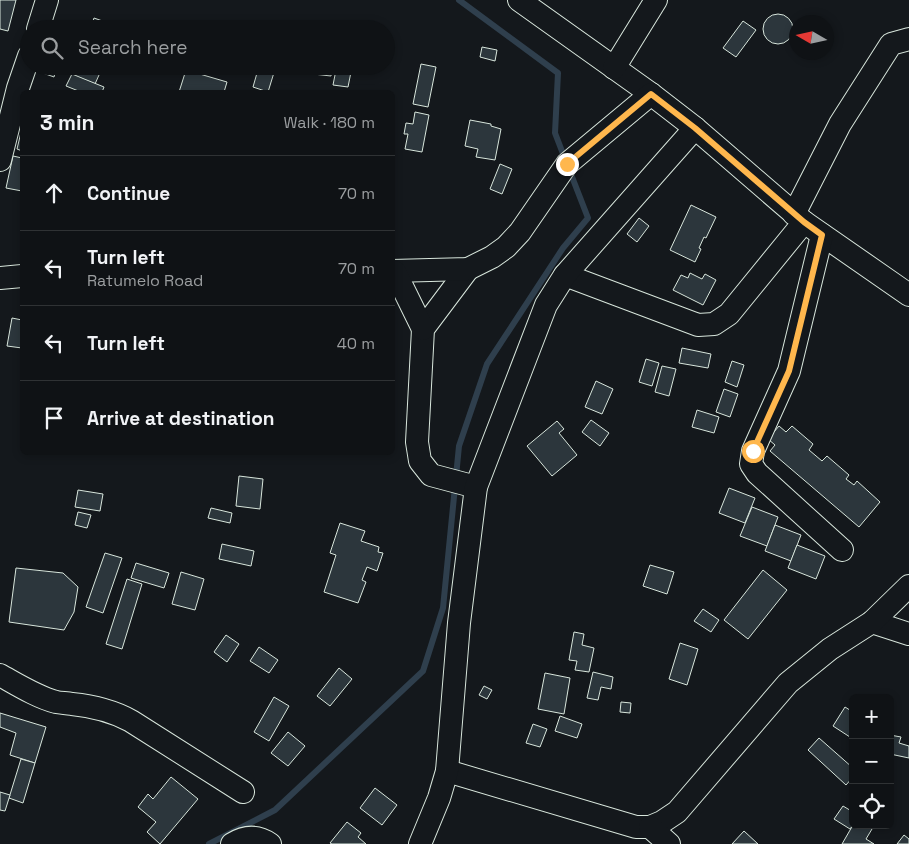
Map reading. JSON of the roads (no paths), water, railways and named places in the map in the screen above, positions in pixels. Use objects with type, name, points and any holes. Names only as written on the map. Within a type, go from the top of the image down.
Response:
[{"type":"street","points":[[41,20],[47,0]]},
{"type":"street","points":[[519,0],[651,94],[695,128],[799,218],[909,295]]},
{"type":"street","points":[[614,68],[656,0]]},
{"type":"street","points":[[565,275],[698,325],[714,324],[729,314],[799,218],[840,124],[891,44],[909,39]]},
{"type":"street","points":[[0,160],[22,75]]},
{"type":"street","points":[[395,272],[468,269],[492,257],[506,247],[520,232],[567,164],[651,94]]},
{"type":"street","points":[[420,844],[439,798],[447,771],[459,624],[476,487],[546,305],[565,275],[695,128]]},
{"type":"street","points":[[822,235],[789,371],[753,451],[751,464],[757,473],[842,550]]},
{"type":"street","points":[[423,329],[468,269]]},
{"type":"street","points":[[395,274],[423,329],[417,442],[420,461],[431,475],[476,487]]},
{"type":"street","points":[[0,278],[20,276]]},
{"type":"street","points":[[447,771],[636,827],[650,827],[677,812],[788,683],[830,650],[872,622],[909,586]]},
{"type":"street","points":[[872,622],[909,634]]},
{"type":"street","points":[[0,676],[44,698],[120,715],[243,792]]},
{"type":"street","points":[[650,827],[669,844]]},
{"type":"street","points":[[232,844],[247,837],[261,839],[270,844]]},
{"type":"waterway","points":[[459,0],[558,73],[555,133],[565,159]]},
{"type":"waterway","points":[[209,844],[275,810],[423,671],[443,608],[459,446],[487,364],[563,248],[588,218],[569,169]]}]
